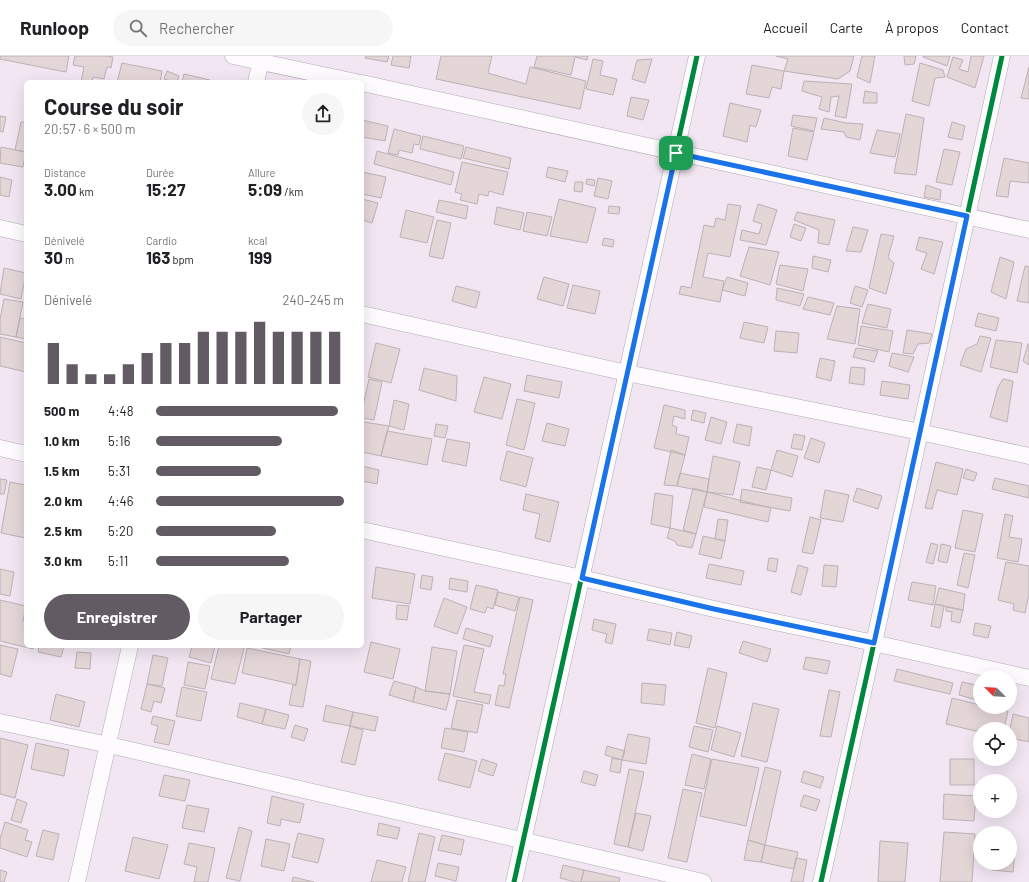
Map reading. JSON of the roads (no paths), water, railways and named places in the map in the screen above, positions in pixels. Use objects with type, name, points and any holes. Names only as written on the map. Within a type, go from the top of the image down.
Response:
[{"type":"street","points":[[233,56],[261,58],[348,80]]},
{"type":"street","points":[[514,882],[697,56]]},
{"type":"street","points":[[821,882],[1002,56]]},
{"type":"street","points":[[256,80],[261,58]]},
{"type":"street","points":[[364,83],[1029,230]]},
{"type":"street","points":[[0,228],[24,234]]},
{"type":"street","points":[[364,314],[627,373],[920,432],[1029,456]]},
{"type":"street","points":[[0,448],[24,454]]},
{"type":"street","points":[[364,530],[1029,678]]},
{"type":"street","points":[[77,882],[130,648]]},
{"type":"street","points":[[0,722],[109,745],[703,882]]}]
